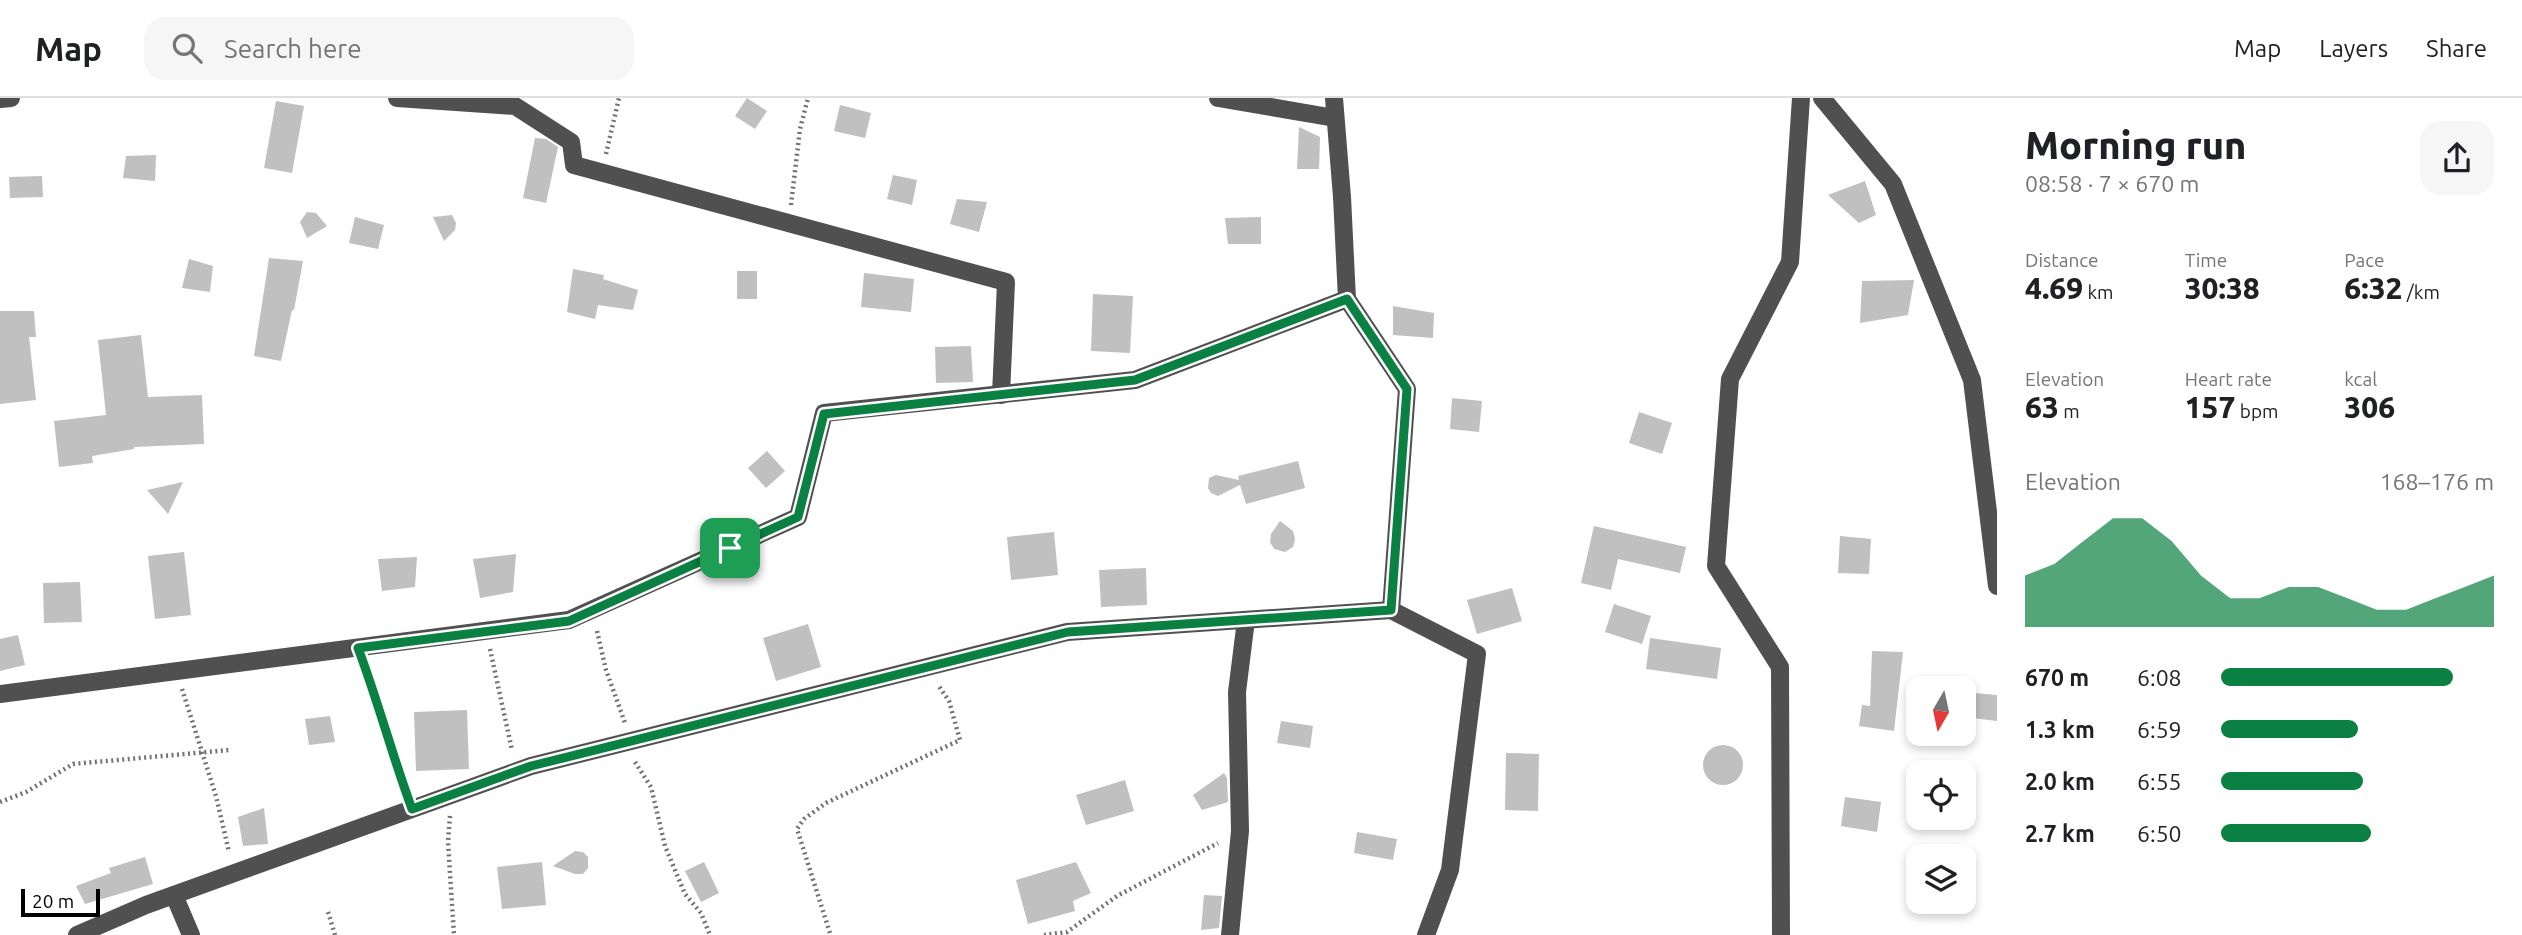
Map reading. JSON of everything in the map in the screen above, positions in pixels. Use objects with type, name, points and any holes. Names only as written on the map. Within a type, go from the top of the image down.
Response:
[{"type":"street","points":[[0,99],[11,98]]},
{"type":"street","points":[[397,98],[515,106],[571,142],[574,165],[1006,282],[1001,395]]},
{"type":"street","points":[[1218,98],[1335,118]]},
{"type":"street","points":[[1334,98],[1347,299],[1407,389],[1391,610]]},
{"type":"street","points":[[1781,935],[1780,667],[1716,566],[1730,379],[1790,262],[1801,98]]},
{"type":"street","points":[[1822,98],[1893,184],[1972,380],[1997,586]]},
{"type":"street","points":[[0,694],[569,621],[798,517],[824,414],[1135,380],[1347,299]]},
{"type":"street","points":[[77,935],[174,895],[517,771],[1068,632],[1391,610],[1477,654],[1450,870],[1426,935]]},
{"type":"street","points":[[1230,935],[1240,831],[1237,692],[1246,620]]},
{"type":"street","points":[[174,895],[191,935]]},
{"type":"path","points":[[603,172],[619,98]]},
{"type":"path","points":[[787,222],[794,193],[800,129],[808,98]]},
{"type":"path","points":[[594,609],[606,670],[622,710],[635,762],[651,787],[666,846],[684,894],[701,913],[710,935]]},
{"type":"path","points":[[486,631],[517,771]]},
{"type":"path","points":[[358,648],[374,688],[385,733],[412,809]]},
{"type":"path","points":[[830,933],[797,829],[804,819],[826,803],[960,740],[949,701],[925,668]]},
{"type":"path","points":[[177,671],[216,796],[219,817],[236,873]]},
{"type":"path","points":[[0,802],[26,792],[73,764],[229,750]]},
{"type":"path","points":[[452,795],[448,842],[454,935]]},
{"type":"path","points":[[1044,935],[1067,932],[1117,895],[1240,831]]},
{"type":"path","points":[[328,912],[335,935]]},
{"type":"building","points":[[747,98],[767,111],[755,129],[735,116]]},
{"type":"building","points":[[276,101],[304,106],[292,173],[264,168]]},
{"type":"building","points":[[840,105],[871,113],[865,138],[834,131]]},
{"type":"building","points":[[1299,127],[1320,137],[1319,169],[1297,169]]},
{"type":"building","points":[[535,138],[546,139],[558,147],[546,203],[523,198]]},
{"type":"building","points":[[156,155],[155,181],[123,178],[126,156]]},
{"type":"building","points":[[893,175],[917,180],[912,205],[887,199]]},
{"type":"building","points":[[42,176],[43,197],[10,198],[9,177]]},
{"type":"building","points":[[1865,181],[1876,215],[1859,223],[1828,195]]},
{"type":"building","points":[[957,199],[987,202],[979,232],[950,224]]},
{"type":"building","points":[[307,212],[316,213],[327,226],[307,238],[300,222]]},
{"type":"building","points":[[452,215],[456,223],[455,230],[444,241],[433,217]]},
{"type":"building","points":[[355,217],[384,225],[378,249],[349,243]]},
{"type":"building","points":[[1261,217],[1261,244],[1228,244],[1225,218]]},
{"type":"building","points":[[269,258],[303,261],[281,361],[254,356]]},
{"type":"building","points":[[189,259],[213,266],[210,292],[182,288]]},
{"type":"building","points":[[573,269],[604,275],[603,279],[638,290],[633,310],[598,305],[595,319],[567,312]]},
{"type":"building","points":[[737,271],[757,271],[757,299],[737,299]]},
{"type":"building","points":[[864,273],[914,279],[911,312],[861,307]]},
{"type":"building","points":[[1914,280],[1908,315],[1860,323],[1862,281]]},
{"type":"building","points":[[1093,294],[1133,296],[1130,353],[1091,351]]},
{"type":"building","points":[[1393,306],[1434,313],[1433,338],[1393,335]]},
{"type":"building","points":[[0,311],[34,311],[36,337],[29,337],[36,400],[0,404]]},
{"type":"building","points":[[141,335],[148,397],[202,395],[204,444],[134,447],[92,456],[93,463],[59,467],[54,421],[106,415],[98,340]]},
{"type":"building","points":[[971,346],[973,382],[936,383],[935,347]]},
{"type":"building","points":[[1452,398],[1482,401],[1479,432],[1450,429]]},
{"type":"building","points":[[1639,412],[1672,423],[1662,454],[1629,443]]},
{"type":"building","points":[[767,451],[785,471],[766,488],[748,468]]},
{"type":"building","points":[[1298,461],[1305,488],[1246,504],[1240,485],[1218,496],[1208,488],[1209,478],[1216,475],[1239,480],[1238,476]]},
{"type":"building","points":[[183,482],[168,514],[147,490]]},
{"type":"building","points":[[1280,521],[1293,531],[1295,539],[1293,547],[1285,552],[1274,549],[1270,542],[1271,534]]},
{"type":"building","points":[[1594,526],[1686,547],[1680,573],[1618,559],[1611,590],[1581,583]]},
{"type":"building","points":[[1054,532],[1058,575],[1011,580],[1007,537]]},
{"type":"building","points":[[1840,536],[1871,539],[1869,574],[1838,573]]},
{"type":"building","points":[[184,552],[191,615],[155,619],[148,556]]},
{"type":"building","points":[[516,554],[513,592],[480,598],[473,559]]},
{"type":"building","points":[[417,557],[415,587],[382,591],[378,559]]},
{"type":"building","points":[[1146,568],[1147,605],[1101,607],[1099,570]]},
{"type":"building","points":[[80,582],[82,622],[44,623],[43,583]]},
{"type":"building","points":[[1512,588],[1522,621],[1477,634],[1467,600]]},
{"type":"building","points":[[1614,604],[1651,616],[1642,644],[1605,632]]},
{"type":"building","points":[[808,624],[821,667],[776,681],[763,638]]},
{"type":"building","points":[[18,635],[25,665],[0,671],[0,639]]},
{"type":"building","points":[[1650,638],[1721,648],[1717,679],[1646,669]]},
{"type":"building","points":[[1872,651],[1903,652],[1894,731],[1859,726],[1862,705],[1870,706]]},
{"type":"building","points":[[1976,693],[1997,695],[1997,721],[1976,718]]},
{"type":"building","points":[[467,710],[469,769],[416,771],[414,712]]},
{"type":"building","points":[[330,716],[335,742],[309,745],[305,719]]},
{"type":"building","points":[[1281,721],[1313,726],[1310,748],[1277,743]]},
{"type":"building","points":[[1723,745],[1731,746],[1737,751],[1742,757],[1742,773],[1737,779],[1731,784],[1723,785],[1715,784],[1709,779],[1704,773],[1703,765],[1704,757],[1709,751],[1715,746]]},
{"type":"building","points":[[1506,753],[1539,754],[1538,811],[1505,810]]},
{"type":"building","points":[[1224,773],[1227,778],[1228,802],[1202,810],[1193,795]]},
{"type":"building","points":[[1125,780],[1134,811],[1086,825],[1076,795]]},
{"type":"building","points":[[1845,797],[1881,802],[1877,832],[1841,826]]},
{"type":"building","points":[[264,808],[268,844],[243,846],[238,817]]},
{"type":"building","points":[[1357,832],[1397,839],[1393,860],[1354,853]]},
{"type":"building","points":[[575,851],[583,852],[588,857],[588,868],[583,874],[553,866]]},
{"type":"building","points":[[145,857],[153,884],[85,904],[76,886],[111,873],[109,868]]},
{"type":"building","points":[[542,862],[546,905],[502,909],[497,867]]},
{"type":"building","points":[[704,862],[719,893],[701,902],[685,871]]},
{"type":"building","points":[[1076,862],[1091,893],[1073,901],[1075,911],[1028,924],[1016,880]]},
{"type":"building","points":[[1204,895],[1222,896],[1219,928],[1201,930]]},
{"type":"route","points":[[1347,299],[1407,389],[1391,610],[1068,632],[531,766],[412,809],[385,733],[374,688],[358,648],[569,621],[730,548],[798,517],[824,414],[1135,380],[1347,299]]}]
